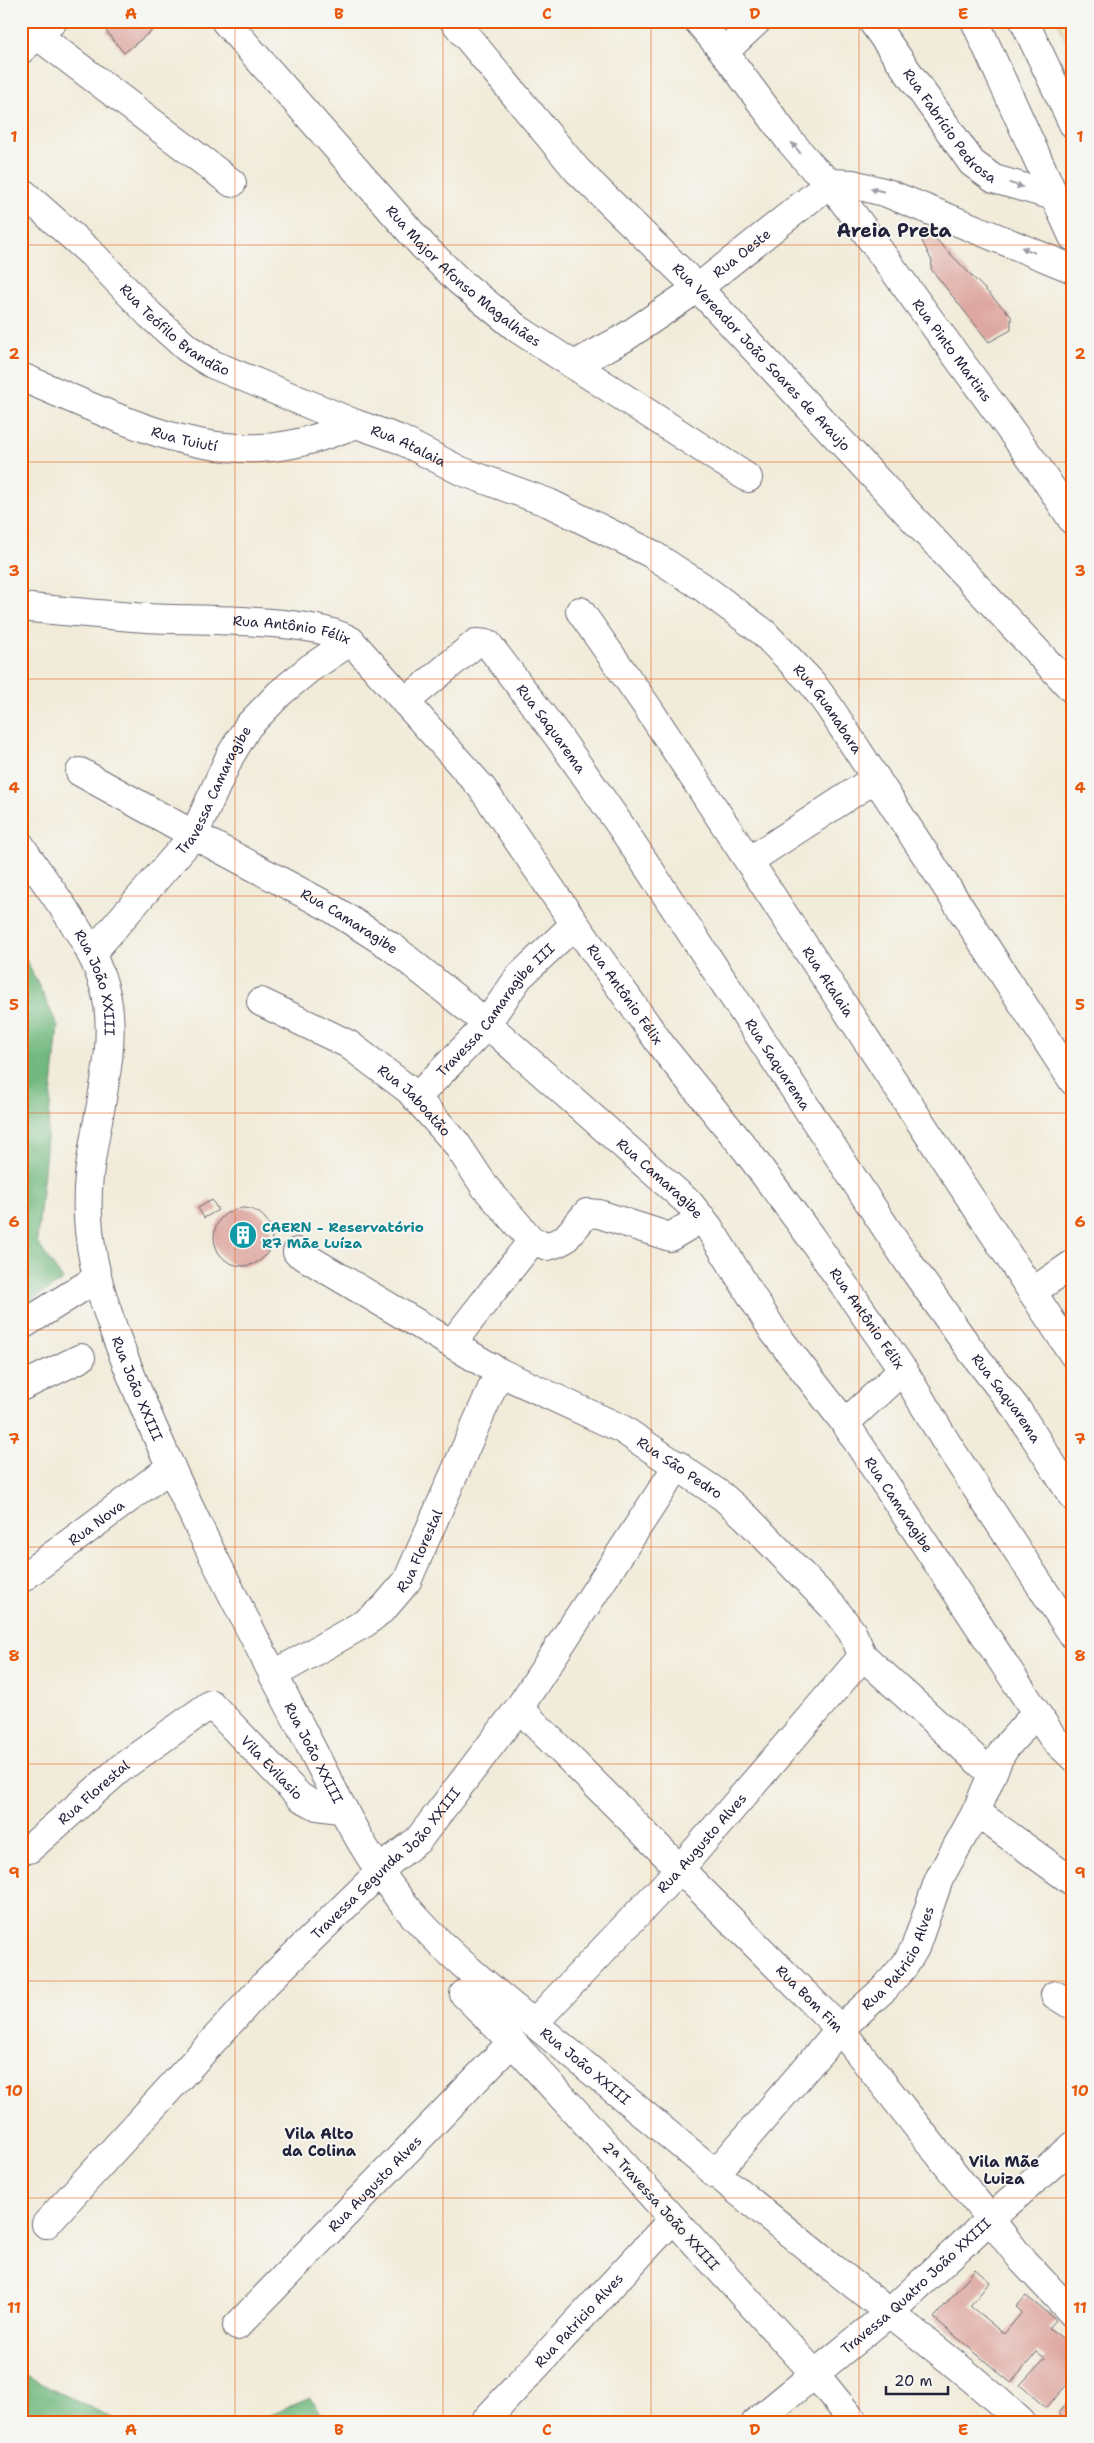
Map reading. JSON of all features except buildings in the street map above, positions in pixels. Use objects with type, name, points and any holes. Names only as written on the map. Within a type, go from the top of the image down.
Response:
[{"type":"street","name":"Rua Major Afonso Magalhães","points":[[225,21],[423,246],[459,281],[518,328],[748,478]]},
{"type":"street","name":"Rua Vereador João Soares de Araujo","points":[[454,21],[577,170],[698,288],[1073,690]]},
{"type":"street","name":"Rua Pinto Martins","points":[[698,21],[724,52],[789,140],[814,169],[830,182],[1036,465],[1073,521]]},
{"type":"street","points":[[724,52],[758,21]]},
{"type":"street","name":"Rua Fabrício Pedrosa","points":[[872,21],[976,167],[994,179],[1054,196]]},
{"type":"street","points":[[975,21],[1073,237]]},
{"type":"street","points":[[1024,21],[1073,124]]},
{"type":"street","points":[[33,32],[232,183]]},
{"type":"street","name":"Rua Oeste","points":[[574,365],[624,338],[698,288],[830,182]]},
{"type":"street","points":[[830,182],[853,184],[888,193],[1073,269]]},
{"type":"street","name":"Rua Teófilo Brandão","points":[[21,191],[92,254],[150,315],[187,348],[212,364],[356,424]]},
{"type":"street","name":"Rua Tuiutí","points":[[21,377],[156,432],[226,447],[260,448],[297,444],[356,424]]},
{"type":"street","name":"Rua Atalaia","points":[[356,424],[399,439],[461,471]]},
{"type":"street","name":"Rua Guanabara","points":[[461,471],[549,503],[650,553],[702,586],[762,632],[812,683],[1073,1081]]},
{"type":"street","name":"Rua Antônio Félix","points":[[21,607],[293,626],[341,634],[352,641],[482,788],[575,924],[664,1049],[747,1151],[798,1220],[903,1370],[946,1442],[1073,1635]]},
{"type":"street","name":"Rua Atalaia","points":[[580,611],[646,705],[1073,1354]]},
{"type":"street","name":"Travessa Camaragibe","points":[[91,954],[194,835],[230,756],[248,726],[280,693],[309,668],[352,641]]},
{"type":"street","name":"Rua Saquarema","points":[[405,702],[476,643],[488,644],[563,742],[910,1263],[970,1348],[1018,1411],[1073,1496]]},
{"type":"street","name":"Rua Camaragibe","points":[[80,772],[361,926],[392,947],[486,1023],[677,1192],[702,1218],[774,1332],[844,1423],[1052,1738],[1073,1757]]},
{"type":"street","points":[[749,861],[876,778]]},
{"type":"street","name":"Rua João XXIII","points":[[21,846],[91,954],[104,985],[108,1002],[110,1038],[87,1197],[88,1236],[96,1279],[118,1341],[171,1467],[273,1675],[344,1810],[380,1872],[412,1913],[453,1956],[715,2174],[889,2313],[1021,2422]]},
{"type":"street","name":"Travessa Camaragibe III","points":[[416,1098],[486,1023],[519,976],[575,924]]},
{"type":"street","name":"Rua Jaboatão","points":[[261,1002],[348,1044],[416,1098],[456,1143],[486,1187],[532,1241]]},
{"type":"street","points":[[452,1343],[532,1241],[548,1246],[557,1243],[565,1239],[587,1214],[598,1214],[670,1237],[702,1218]]},
{"type":"street","name":"Rua São Pedro","points":[[297,1252],[500,1372],[622,1429],[722,1496],[799,1570],[838,1613],[852,1632],[863,1656],[992,1774]]},
{"type":"street","points":[[1032,1292],[1073,1264]]},
{"type":"street","points":[[21,1326],[96,1279]]},
{"type":"street","points":[[21,1387],[81,1358]]},
{"type":"street","points":[[844,1423],[903,1370]]},
{"type":"street","name":"Rua Florestal","points":[[273,1675],[365,1623],[384,1608],[407,1581],[500,1372]]},
{"type":"street","name":"Travessa Segunda João XXIII","points":[[46,2224],[264,1985],[393,1859],[418,1840],[519,1708],[678,1465]]},
{"type":"street","name":"Rua Nova","points":[[21,1579],[171,1467]]},
{"type":"street","name":"Rua Augusto Alves","points":[[534,2023],[679,1870],[863,1656]]},
{"type":"street","name":"Rua Florestal","points":[[29,1849],[121,1768],[211,1704]]},
{"type":"street","name":"Vila Evilasio","points":[[211,1704],[300,1797],[317,1806],[344,1810]]},
{"type":"street","name":"Rua Bom Fim","points":[[519,1708],[840,2029],[1039,2281],[1073,2314]]},
{"type":"street","name":"Rua Patricio Alves","points":[[715,2174],[840,2029],[885,1988],[904,1965],[915,1948],[939,1879],[976,1812],[1005,1748],[1036,1713]]},
{"type":"street","points":[[976,1812],[1073,1882]]},
{"type":"street","name":"2ª Travessa João XXIII","points":[[464,1994],[512,2042],[672,2220],[815,2374],[854,2422]]},
{"type":"street","name":"Rua Augusto Alves","points":[[237,2326],[512,2042]]},
{"type":"street","name":"Travessa Quatro João XXIII","points":[[756,2422],[889,2313],[990,2219],[1073,2146]]},
{"type":"street","name":"Rua Patricio Alves","points":[[484,2422],[672,2220]]},
{"type":"green space","points":[[21,949],[58,1026],[37,1242],[63,1280],[21,1307]]},
{"type":"green space","points":[[21,2374],[121,2422],[21,2422]]},
{"type":"green space","points":[[310,2398],[328,2422],[254,2422]]},
{"type":"sand","points":[[1058,21],[1073,21],[1073,60]]},
{"type":"place","name":"CAERN - Reservatório R7 Mãe Luíza","points":[[243,1235]]},
{"type":"district","name":"Areia Preta","points":[[894,230]]},
{"type":"district","name":"Vila Alto da Colina","points":[[319,2142]]},
{"type":"district","name":"Vila Mãe Luiza","points":[[1004,2170]]}]
